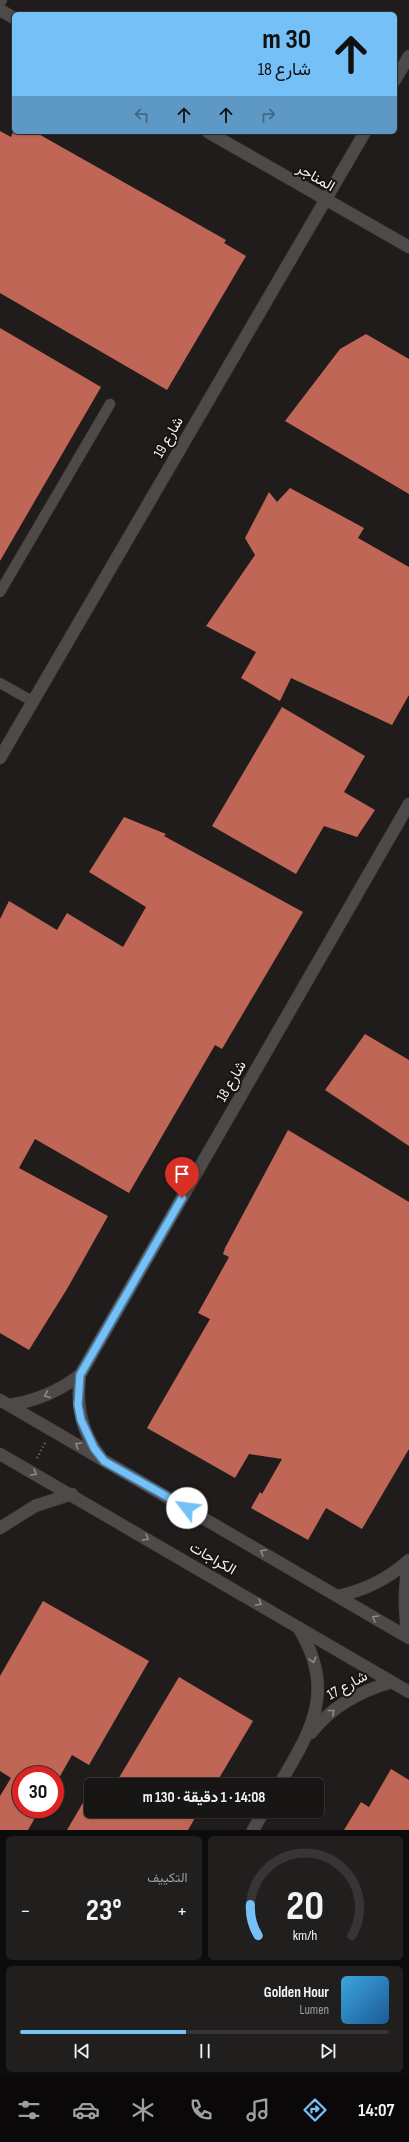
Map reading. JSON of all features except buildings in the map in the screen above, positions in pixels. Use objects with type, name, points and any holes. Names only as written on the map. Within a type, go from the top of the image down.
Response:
[{"type":"street","points":[[0,10],[12,17]]},
{"type":"street","points":[[397,77],[409,56]]},
{"type":"street","name":"المناجر","points":[[211,134],[325,201],[409,248]]},
{"type":"street","name":"شارع 19","points":[[0,758],[364,134]]},
{"type":"street","name":"شارع 18","points":[[5,1403],[45,1397],[57,1391],[80,1375],[409,804]]},
{"type":"street","name":"شارع 18","points":[[80,1375],[78,1405],[81,1420],[94,1448],[104,1461]]},
{"type":"street","name":"الكراجات","points":[[5,1403],[409,1637]]},
{"type":"street","name":"الكراجات","points":[[0,1454],[72,1494],[409,1692]]},
{"type":"street","points":[[0,1528],[35,1506],[72,1494]]},
{"type":"street","points":[[338,1596],[376,1584],[409,1561]]},
{"type":"street","points":[[409,1561],[404,1595],[404,1616],[409,1637]]},
{"type":"street","name":"شارع 17","points":[[283,1778],[305,1740],[312,1724],[318,1690],[312,1656],[296,1625]]},
{"type":"street","name":"شارع 17","points":[[305,1740],[329,1714],[343,1703],[359,1694],[392,1682]]},
{"type":"street","points":[[253,1830],[260,1818]]},
{"type":"lane","points":[[0,592],[110,404]]},
{"type":"lane","points":[[0,683],[32,701]]},
{"type":"path","points":[[30,1470],[53,1431]]},
{"type":"route","points":[[182,1198],[80,1375],[78,1405],[86,1435],[104,1461],[187,1508]]}]
